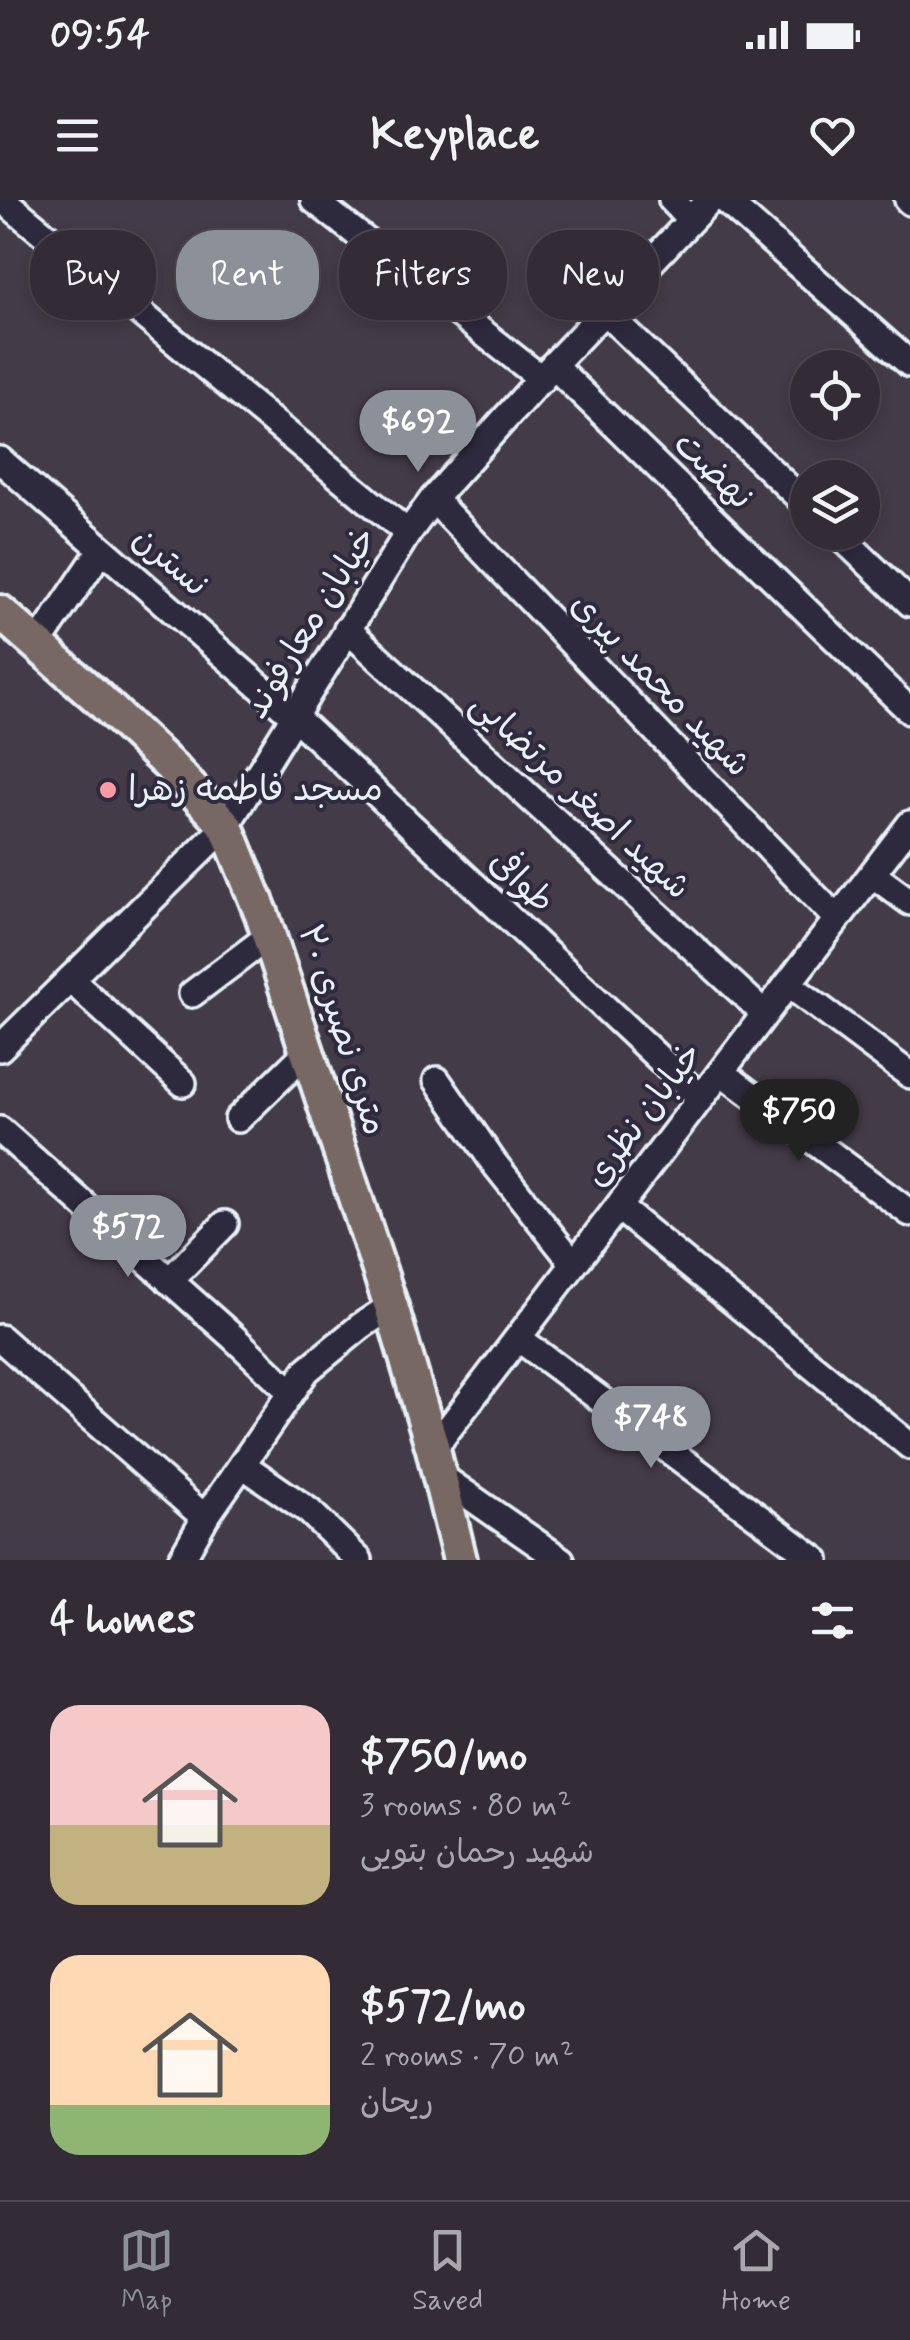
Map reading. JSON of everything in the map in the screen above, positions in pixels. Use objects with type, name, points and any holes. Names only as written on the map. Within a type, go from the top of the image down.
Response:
[{"type":"main road","name":"۲۰ متری نصیری","points":[[0,612],[171,766],[226,826],[268,936],[391,1306],[460,1560]]},
{"type":"street","points":[[2,200],[408,532]]},
{"type":"street","name":"نهضت","points":[[314,200],[548,372],[910,711]]},
{"type":"street","points":[[672,200],[691,220]]},
{"type":"street","name":"خیابان معارفوند","points":[[659,254],[710,200]]},
{"type":"street","points":[[725,200],[910,364]]},
{"type":"street","name":"خیابان معارفوند","points":[[0,1048],[226,826],[408,532],[433,499],[597,320]]},
{"type":"street","points":[[613,320],[790,489]]},
{"type":"street","name":"نسترن","points":[[0,460],[294,716]]},
{"type":"street","name":"شهید محمد پیری","points":[[433,499],[837,920]]},
{"type":"street","points":[[37,645],[102,549]]},
{"type":"street","points":[[855,550],[910,603]]},
{"type":"street","name":"شهید اصغر مرتضایی","points":[[347,629],[765,1014]]},
{"type":"street","name":"طوافی","points":[[294,716],[701,1098]]},
{"type":"street","name":"خیابان نظری","points":[[436,1462],[518,1338],[910,824]]},
{"type":"street","points":[[872,874],[910,902]]},
{"type":"street","points":[[192,994],[268,936]]},
{"type":"street","points":[[70,979],[183,1083]]},
{"type":"street","points":[[788,984],[910,1076]]},
{"type":"street","points":[[238,1119],[307,1052]]},
{"type":"street","points":[[720,1072],[910,1213]]},
{"type":"street","points":[[437,1080],[494,1163],[574,1264]]},
{"type":"street","points":[[0,1130],[291,1392]]},
{"type":"street","points":[[618,1207],[910,1446]]},
{"type":"street","points":[[169,1280],[225,1224]]},
{"type":"street","points":[[212,1560],[186,1552],[204,1518],[291,1392],[307,1370],[391,1306]]},
{"type":"street","points":[[0,1338],[204,1518]]},
{"type":"street","points":[[518,1338],[816,1560]]},
{"type":"street","points":[[436,1462],[562,1560]]},
{"type":"street","points":[[243,1466],[308,1512],[359,1560]]},
{"type":"place","name":"مسجد فاطمه زهرا","points":[[108,790]]}]
